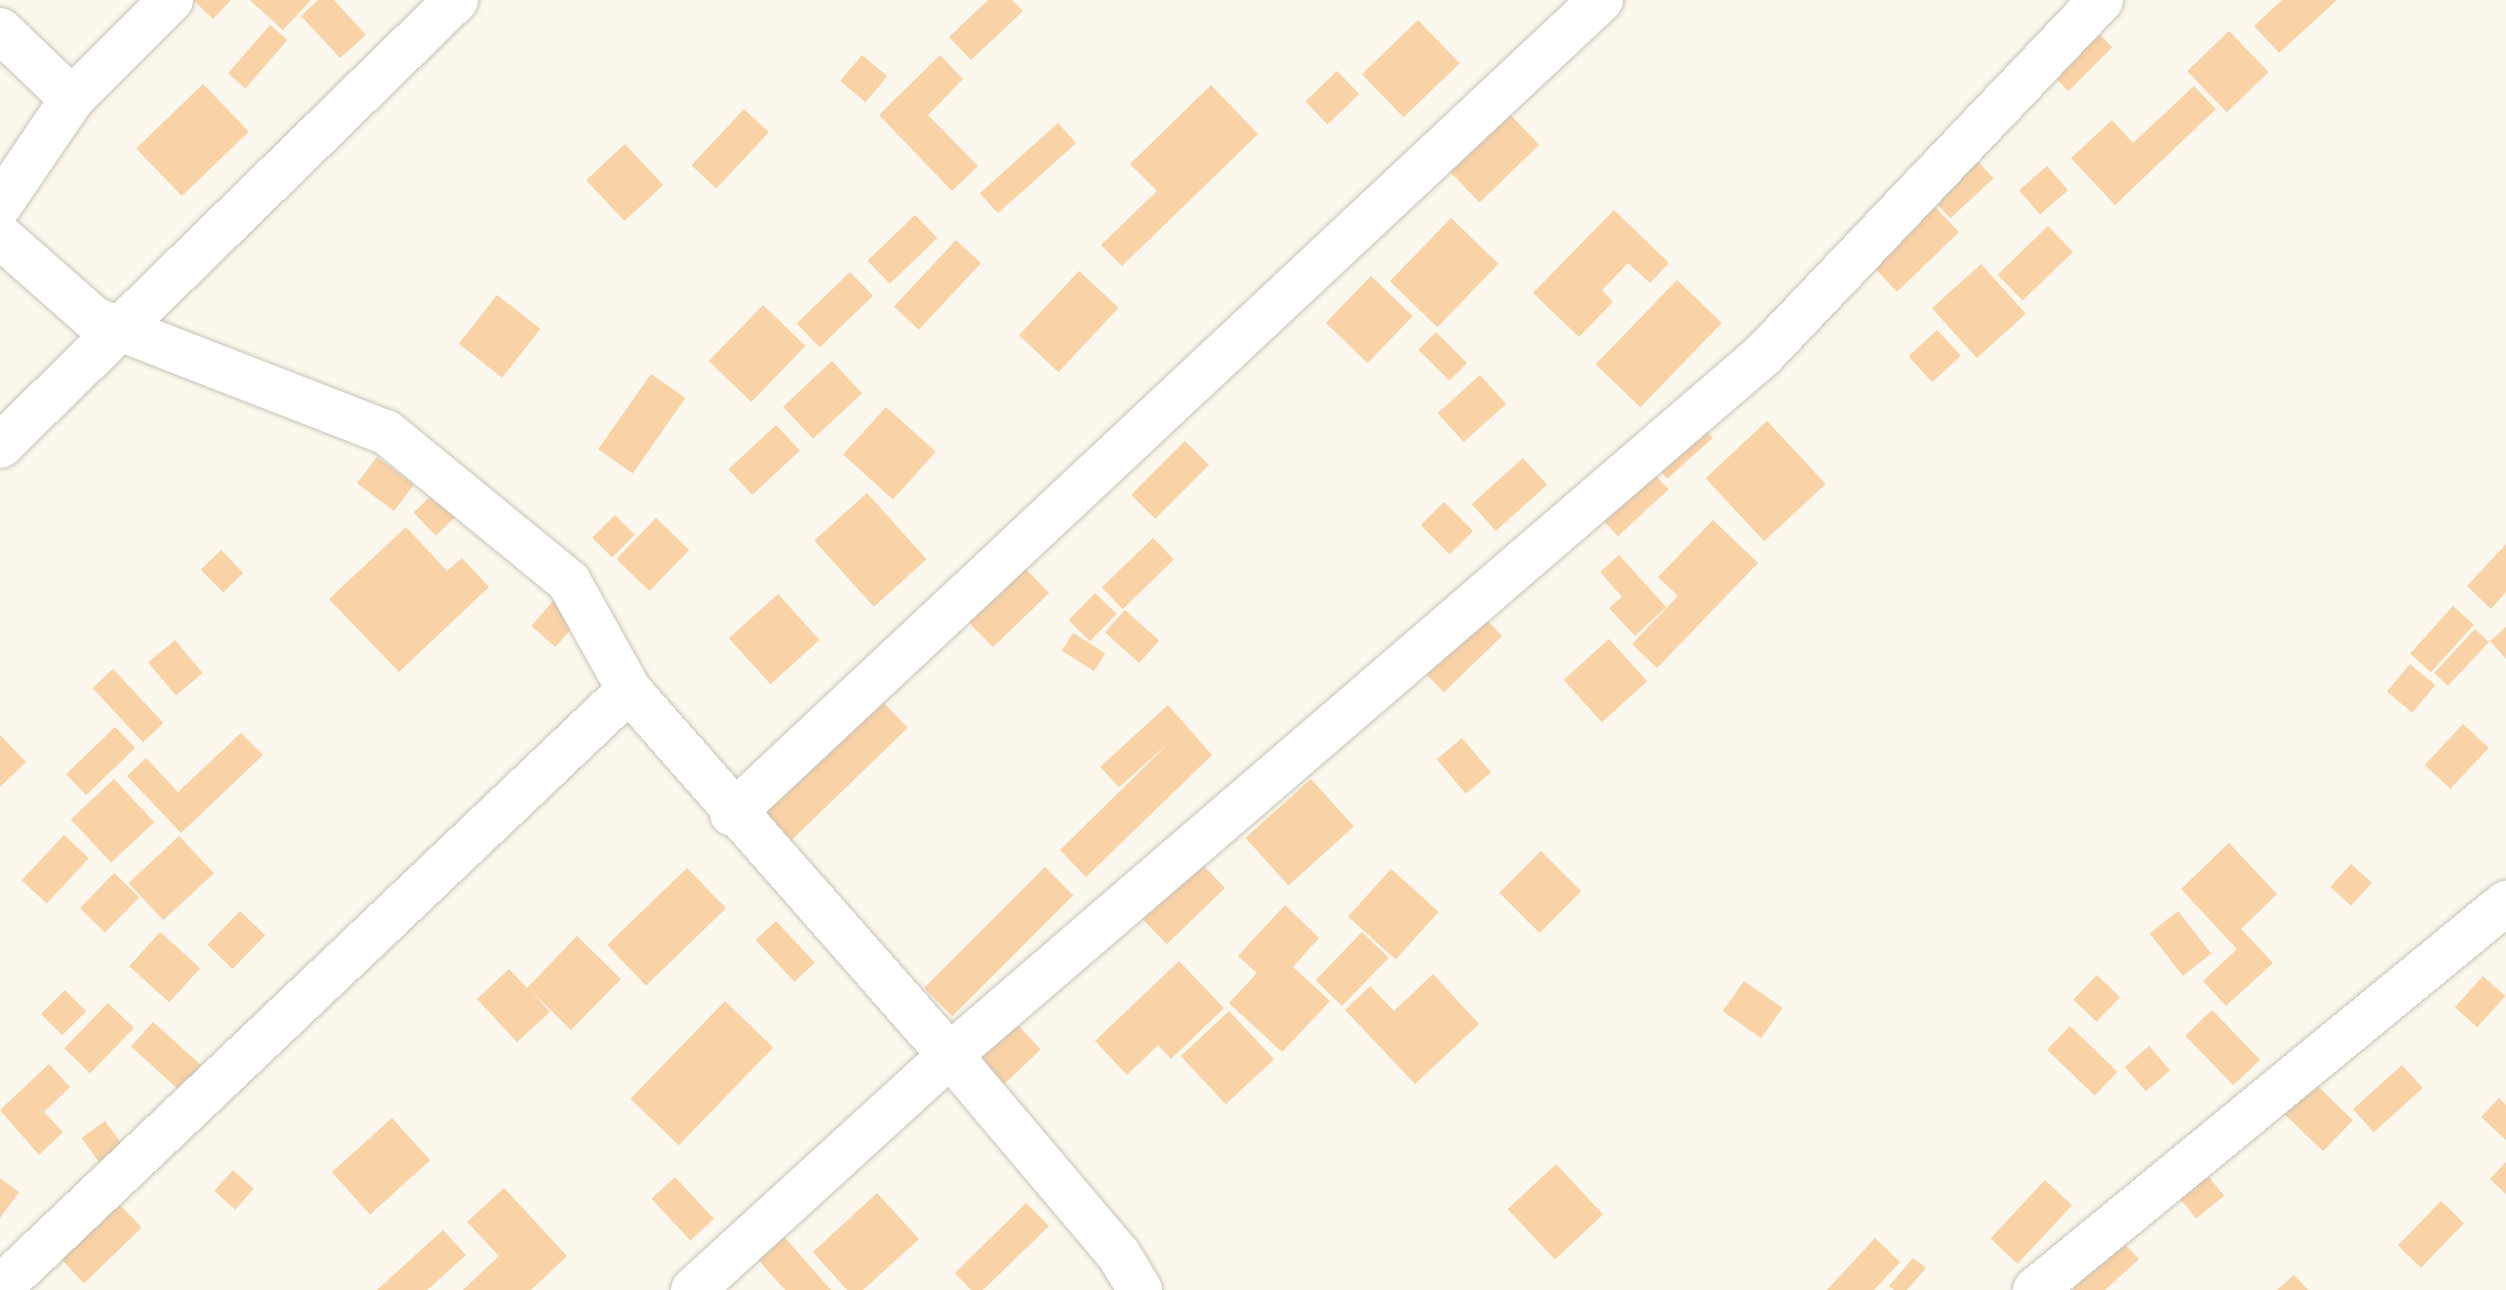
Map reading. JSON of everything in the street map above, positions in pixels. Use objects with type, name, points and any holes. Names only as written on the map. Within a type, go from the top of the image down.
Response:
[{"type":"street","points":[[0,205],[72,99],[171,0]]},
{"type":"street","points":[[0,446],[117,328],[456,0]]},
{"type":"street","points":[[732,814],[1601,0]]},
{"type":"street","points":[[693,1290],[950,1055],[1764,354],[2101,0]]},
{"type":"street","points":[[0,30],[72,99]]},
{"type":"street","points":[[0,236],[94,319],[386,432],[569,582],[629,690],[732,814],[950,1055],[1119,1255],[1140,1290]]},
{"type":"street","points":[[0,1288],[629,690]]},
{"type":"street","points":[[2035,1290],[2506,903]]},
{"type":"building","points":[[193,0],[231,0],[213,19]]},
{"type":"building","points":[[250,0],[311,0],[283,30]]},
{"type":"building","points":[[318,0],[334,0],[366,35],[340,58],[301,16]]},
{"type":"building","points":[[988,0],[1012,0],[1023,11],[971,60],[949,37]]},
{"type":"building","points":[[2282,0],[2337,0],[2279,53],[2254,26]]},
{"type":"building","points":[[1418,20],[1460,63],[1404,117],[1362,74]]},
{"type":"building","points":[[270,25],[287,40],[245,88],[228,73]]},
{"type":"building","points":[[2096,31],[2112,47],[2068,91],[2052,75]]},
{"type":"building","points":[[2229,31],[2269,72],[2227,112],[2187,71]]},
{"type":"building","points":[[862,55],[887,76],[865,102],[840,81]]},
{"type":"building","points":[[940,55],[963,79],[928,115],[978,166],[952,191],[879,115]]},
{"type":"building","points":[[1337,71],[1359,94],[1328,125],[1305,102]]},
{"type":"building","points":[[203,84],[249,131],[182,196],[136,149]]},
{"type":"building","points":[[1211,85],[1258,134],[1122,266],[1101,245],[1157,191],[1130,164]]},
{"type":"building","points":[[2194,86],[2216,109],[2115,205],[2071,158],[2112,120],[2133,143]]},
{"type":"building","points":[[1499,103],[1539,145],[1480,202],[1439,161]]},
{"type":"building","points":[[744,109],[769,132],[716,189],[691,165]]},
{"type":"building","points":[[1058,123],[1076,143],[998,213],[980,193]]},
{"type":"building","points":[[625,144],[663,185],[624,221],[586,180]]},
{"type":"building","points":[[1971,154],[1994,178],[1950,218],[1928,194]]},
{"type":"building","points":[[2047,166],[2068,190],[2040,214],[2019,190]]},
{"type":"building","points":[[1934,206],[1959,232],[1897,292],[1872,266]]},
{"type":"building","points":[[1614,210],[1669,263],[1650,283],[1628,263],[1602,290],[1613,302],[1579,337],[1533,293]]},
{"type":"building","points":[[915,215],[937,238],[890,284],[868,261]]},
{"type":"building","points":[[1451,218],[1498,264],[1437,327],[1390,281]]},
{"type":"building","points":[[2048,226],[2073,252],[2023,301],[1998,275]]},
{"type":"building","points":[[956,240],[981,263],[919,330],[894,307]]},
{"type":"building","points":[[1981,264],[2026,314],[1977,358],[1932,308]]},
{"type":"building","points":[[1079,271],[1118,308],[1058,372],[1019,335]]},
{"type":"building","points":[[850,272],[873,296],[820,347],[797,323]]},
{"type":"building","points":[[1371,276],[1413,316],[1368,363],[1326,323]]},
{"type":"building","points":[[1677,280],[1722,323],[1640,407],[1596,364]]},
{"type":"building","points":[[497,295],[540,329],[502,378],[459,344]]},
{"type":"building","points":[[763,305],[805,346],[751,402],[709,361]]},
{"type":"building","points":[[1937,330],[1961,356],[1932,382],[1908,357]]},
{"type":"building","points":[[1436,332],[1467,363],[1449,381],[1418,350]]},
{"type":"building","points":[[832,361],[862,393],[813,439],[783,407]]},
{"type":"building","points":[[651,374],[685,398],[633,473],[598,449]]},
{"type":"building","points":[[1480,375],[1506,404],[1464,442],[1438,413]]},
{"type":"building","points":[[886,407],[936,452],[893,499],[843,455]]},
{"type":"building","points":[[1694,417],[1713,438],[1667,479],[1649,458]]},
{"type":"building","points":[[1767,421],[1826,484],[1764,541],[1706,478]]},
{"type":"building","points":[[776,425],[800,451],[752,495],[728,469]]},
{"type":"building","points":[[1185,441],[1209,465],[1155,519],[1131,495]]},
{"type":"building","points":[[377,457],[414,485],[394,511],[357,483]]},
{"type":"building","points":[[1523,458],[1547,485],[1496,531],[1472,504]]},
{"type":"building","points":[[1646,465],[1669,489],[1618,536],[1596,512]]},
{"type":"building","points":[[438,489],[460,512],[436,536],[414,513]]},
{"type":"building","points":[[867,493],[927,559],[874,607],[814,541]]},
{"type":"building","points":[[1444,502],[1473,531],[1450,554],[1421,525]]},
{"type":"building","points":[[615,515],[635,535],[612,557],[592,538]]},
{"type":"building","points":[[656,518],[689,550],[649,591],[616,559]]},
{"type":"building","points":[[1713,520],[1758,563],[1657,668],[1632,644],[1678,596],[1658,577]]},
{"type":"building","points":[[406,527],[447,571],[462,558],[489,587],[399,672],[329,599]]},
{"type":"building","points":[[1153,538],[1174,560],[1123,609],[1102,587]]},
{"type":"building","points":[[2506,544],[2506,592],[2491,609],[2467,586]]},
{"type":"building","points":[[221,550],[243,573],[223,592],[201,569]]},
{"type":"building","points":[[1619,555],[1666,607],[1635,636],[1609,608],[1622,597],[1600,572]]},
{"type":"building","points":[[1022,565],[1049,593],[993,647],[966,619]]},
{"type":"building","points":[[1095,593],[1117,614],[1090,641],[1069,620]]},
{"type":"building","points":[[778,594],[819,640],[770,684],[729,638]]},
{"type":"building","points":[[553,601],[577,622],[556,647],[531,626]]},
{"type":"building","points":[[2453,606],[2474,625],[2431,672],[2410,654]]},
{"type":"building","points":[[1125,610],[1159,641],[1139,663],[1105,632]]},
{"type":"building","points":[[1477,610],[1502,636],[1444,692],[1419,666]]},
{"type":"building","points":[[2506,627],[2506,659],[2490,641]]},
{"type":"building","points":[[2475,629],[2489,642],[2448,686],[2434,673]]},
{"type":"building","points":[[1073,633],[1105,653],[1094,671],[1062,651]]},
{"type":"building","points":[[1609,639],[1647,681],[1602,722],[1564,680]]},
{"type":"building","points":[[175,640],[203,673],[176,695],[148,662]]},
{"type":"building","points":[[2410,664],[2435,685],[2412,713],[2387,692]]},
{"type":"building","points":[[113,669],[163,723],[143,742],[93,688]]},
{"type":"building","points":[[880,699],[908,728],[786,845],[758,816]]},
{"type":"building","points":[[1168,705],[1212,755],[1086,877],[1060,850],[1172,740],[1119,787],[1100,767]]},
{"type":"building","points":[[2463,724],[2489,748],[2450,789],[2425,765]]},
{"type":"building","points":[[115,727],[135,748],[86,795],[66,774]]},
{"type":"building","points":[[241,733],[263,755],[181,833],[127,776],[146,758],[178,792]]},
{"type":"building","points":[[0,735],[26,762],[0,787]]},
{"type":"building","points":[[1462,738],[1491,772],[1466,794],[1437,759]]},
{"type":"building","points":[[114,779],[154,822],[111,862],[71,819]]},
{"type":"building","points":[[1311,779],[1354,827],[1288,885],[1246,838]]},
{"type":"building","points":[[64,835],[89,858],[47,904],[22,880]]},
{"type":"building","points":[[179,836],[214,873],[163,920],[129,883]]},
{"type":"building","points":[[2229,843],[2277,894],[2241,929],[2273,963],[2226,1006],[2203,981],[2237,949],[2181,889]]},
{"type":"building","points":[[1541,851],[1581,891],[1540,933],[1499,893]]},
{"type":"building","points":[[1200,862],[1225,888],[1167,944],[1142,918]]},
{"type":"building","points":[[2351,864],[2372,883],[2351,906],[2330,887]]},
{"type":"building","points":[[1045,867],[1073,895],[952,1016],[924,988]]},
{"type":"building","points":[[687,868],[726,908],[646,985],[607,945]]},
{"type":"building","points":[[1391,869],[1439,912],[1396,959],[1348,917]]},
{"type":"building","points":[[114,873],[139,897],[105,933],[80,908]]},
{"type":"building","points":[[1285,905],[1319,938],[1293,967],[1330,1001],[1282,1052],[1229,1003],[1257,973],[1238,956]]},
{"type":"building","points":[[240,911],[265,935],[233,969],[207,945]]},
{"type":"building","points":[[2178,911],[2211,954],[2183,976],[2150,933]]},
{"type":"building","points":[[776,921],[815,963],[794,982],[756,940]]},
{"type":"building","points":[[160,932],[200,968],[169,1002],[129,966]]},
{"type":"building","points":[[1362,932],[1389,958],[1342,1006],[1315,980]]},
{"type":"building","points":[[577,936],[621,979],[571,1030],[530,990],[550,1012],[517,1042],[477,999],[509,969],[527,988]]},
{"type":"building","points":[[1179,961],[1224,1008],[1171,1059],[1158,1045],[1127,1075],[1095,1041]]},
{"type":"building","points":[[1433,974],[1479,1024],[1415,1084],[1345,1010],[1370,986],[1394,1011]]},
{"type":"building","points":[[2097,975],[2120,997],[2096,1022],[2073,999]]},
{"type":"building","points":[[2483,976],[2505,996],[2477,1027],[2455,1007]]},
{"type":"building","points":[[1744,981],[1783,1008],[1761,1038],[1723,1011]]},
{"type":"building","points":[[65,990],[86,1011],[62,1035],[41,1014]]},
{"type":"building","points":[[725,1001],[773,1048],[679,1145],[631,1099]]},
{"type":"building","points":[[108,1003],[134,1028],[90,1073],[64,1048]]},
{"type":"building","points":[[2212,1010],[2260,1060],[2233,1085],[2185,1036]]},
{"type":"building","points":[[1229,1011],[1274,1059],[1226,1104],[1181,1056]]},
{"type":"building","points":[[153,1022],[209,1073],[187,1097],[131,1047]]},
{"type":"building","points":[[1017,1024],[1041,1050],[998,1089],[975,1064]]},
{"type":"building","points":[[2070,1026],[2117,1072],[2095,1096],[2047,1050]]},
{"type":"building","points":[[2149,1046],[2170,1070],[2146,1091],[2125,1067]]},
{"type":"building","points":[[49,1064],[70,1087],[44,1112],[63,1132],[39,1155],[0,1110]]},
{"type":"building","points":[[2402,1065],[2423,1088],[2374,1132],[2353,1109]]},
{"type":"building","points":[[2304,1073],[2353,1120],[2323,1151],[2274,1104]]},
{"type":"building","points":[[2499,1098],[2506,1105],[2506,1140],[2481,1117]]},
{"type":"building","points":[[392,1118],[430,1160],[370,1215],[332,1172]]},
{"type":"building","points":[[105,1121],[130,1155],[106,1172],[82,1138]]},
{"type":"building","points":[[2506,1162],[2506,1194],[2490,1179]]},
{"type":"building","points":[[1556,1164],[1603,1214],[1555,1259],[1508,1209]]},
{"type":"building","points":[[233,1170],[254,1189],[235,1210],[214,1191]]},
{"type":"building","points":[[2204,1171],[2224,1196],[2196,1219],[2176,1194]]},
{"type":"building","points":[[675,1177],[714,1219],[690,1241],[652,1199]]},
{"type":"building","points":[[0,1178],[19,1192],[0,1218]]},
{"type":"building","points":[[2045,1180],[2072,1205],[2018,1264],[1990,1239]]},
{"type":"building","points":[[504,1188],[567,1256],[531,1290],[463,1290],[499,1256],[467,1222]]},
{"type":"building","points":[[877,1193],[919,1239],[863,1290],[847,1290],[813,1252]]},
{"type":"building","points":[[116,1201],[142,1228],[84,1283],[58,1257]]},
{"type":"building","points":[[2441,1201],[2464,1223],[2421,1268],[2398,1246]]},
{"type":"building","points":[[1026,1203],[1049,1226],[983,1290],[971,1290],[955,1273]]},
{"type":"building","points":[[443,1230],[466,1255],[427,1290],[377,1290]]},
{"type":"building","points":[[780,1232],[831,1290],[785,1290],[754,1255]]},
{"type":"building","points":[[2117,1236],[2139,1259],[2105,1290],[2074,1290],[2066,1282]]},
{"type":"building","points":[[1875,1238],[1900,1262],[1874,1290],[1827,1290]]},
{"type":"building","points":[[1913,1258],[1926,1268],[1907,1290],[1894,1290],[1889,1286]]},
{"type":"building","points":[[2294,1275],[2308,1290],[2277,1290]]}]
